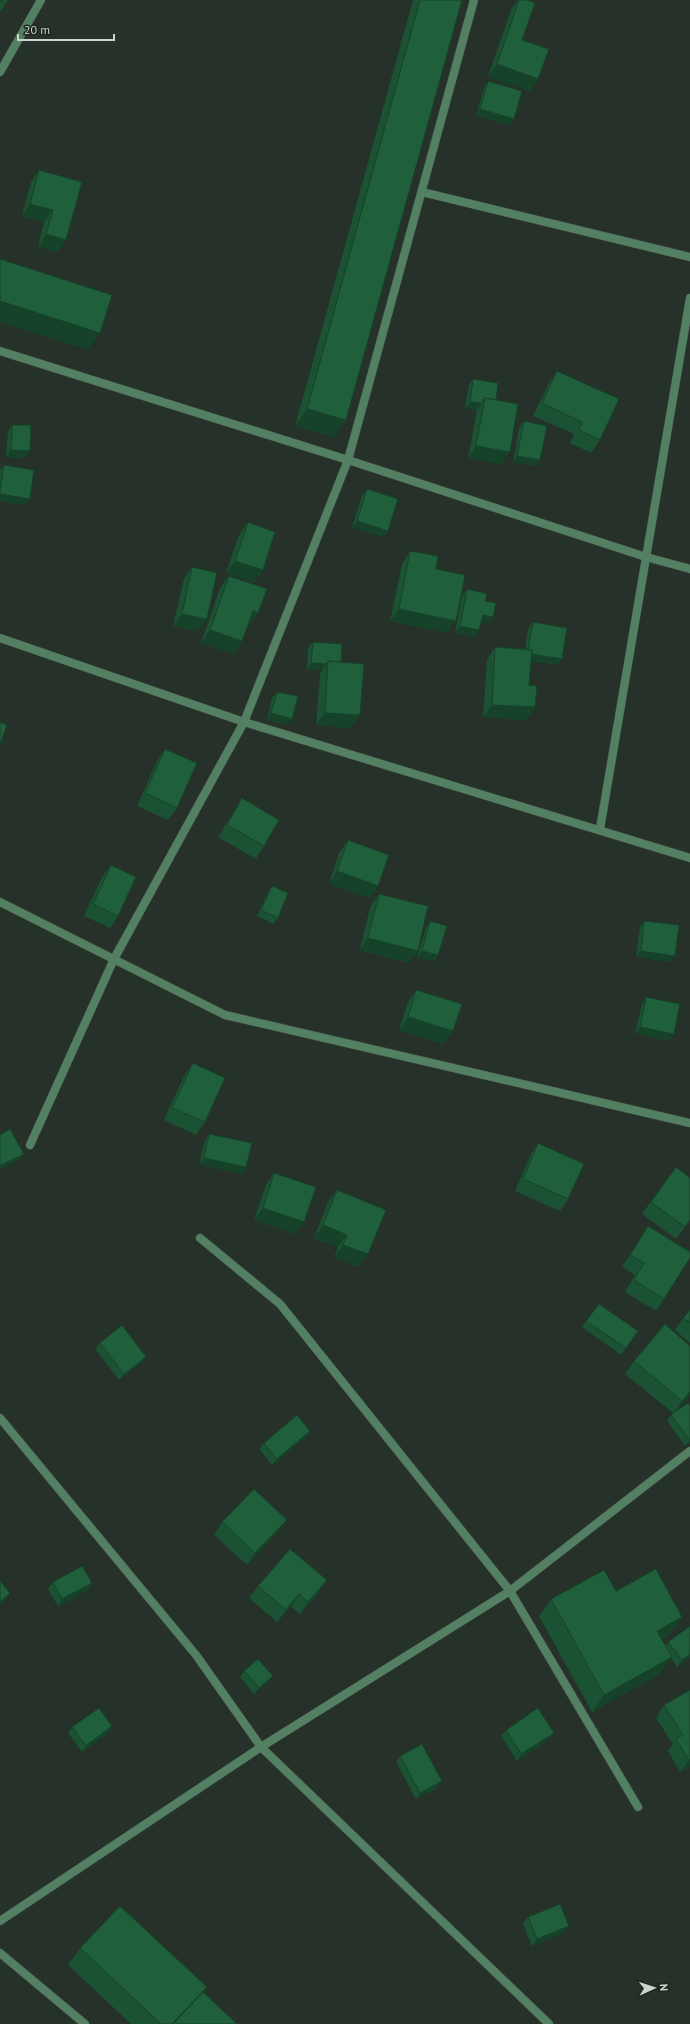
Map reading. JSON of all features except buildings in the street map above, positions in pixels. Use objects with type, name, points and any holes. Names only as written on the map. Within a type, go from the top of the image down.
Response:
[{"type":"street","points":[[0,72],[41,0]]},
{"type":"street","points":[[30,1145],[114,959],[244,722],[348,460],[474,0]]},
{"type":"street","points":[[422,192],[690,257]]},
{"type":"street","points":[[600,829],[690,298]]},
{"type":"street","points":[[0,351],[348,460],[646,557],[690,569]]},
{"type":"street","points":[[0,638],[244,722],[600,829],[690,858]]},
{"type":"street","points":[[0,902],[225,1015],[690,1123]]},
{"type":"street","points":[[200,1238],[280,1304],[510,1591],[638,1807]]},
{"type":"street","points":[[0,1418],[196,1655],[261,1747],[549,2024]]},
{"type":"street","points":[[0,1921],[261,1747],[510,1591],[690,1451]]},
{"type":"street","points":[[0,1953],[85,2024]]}]
